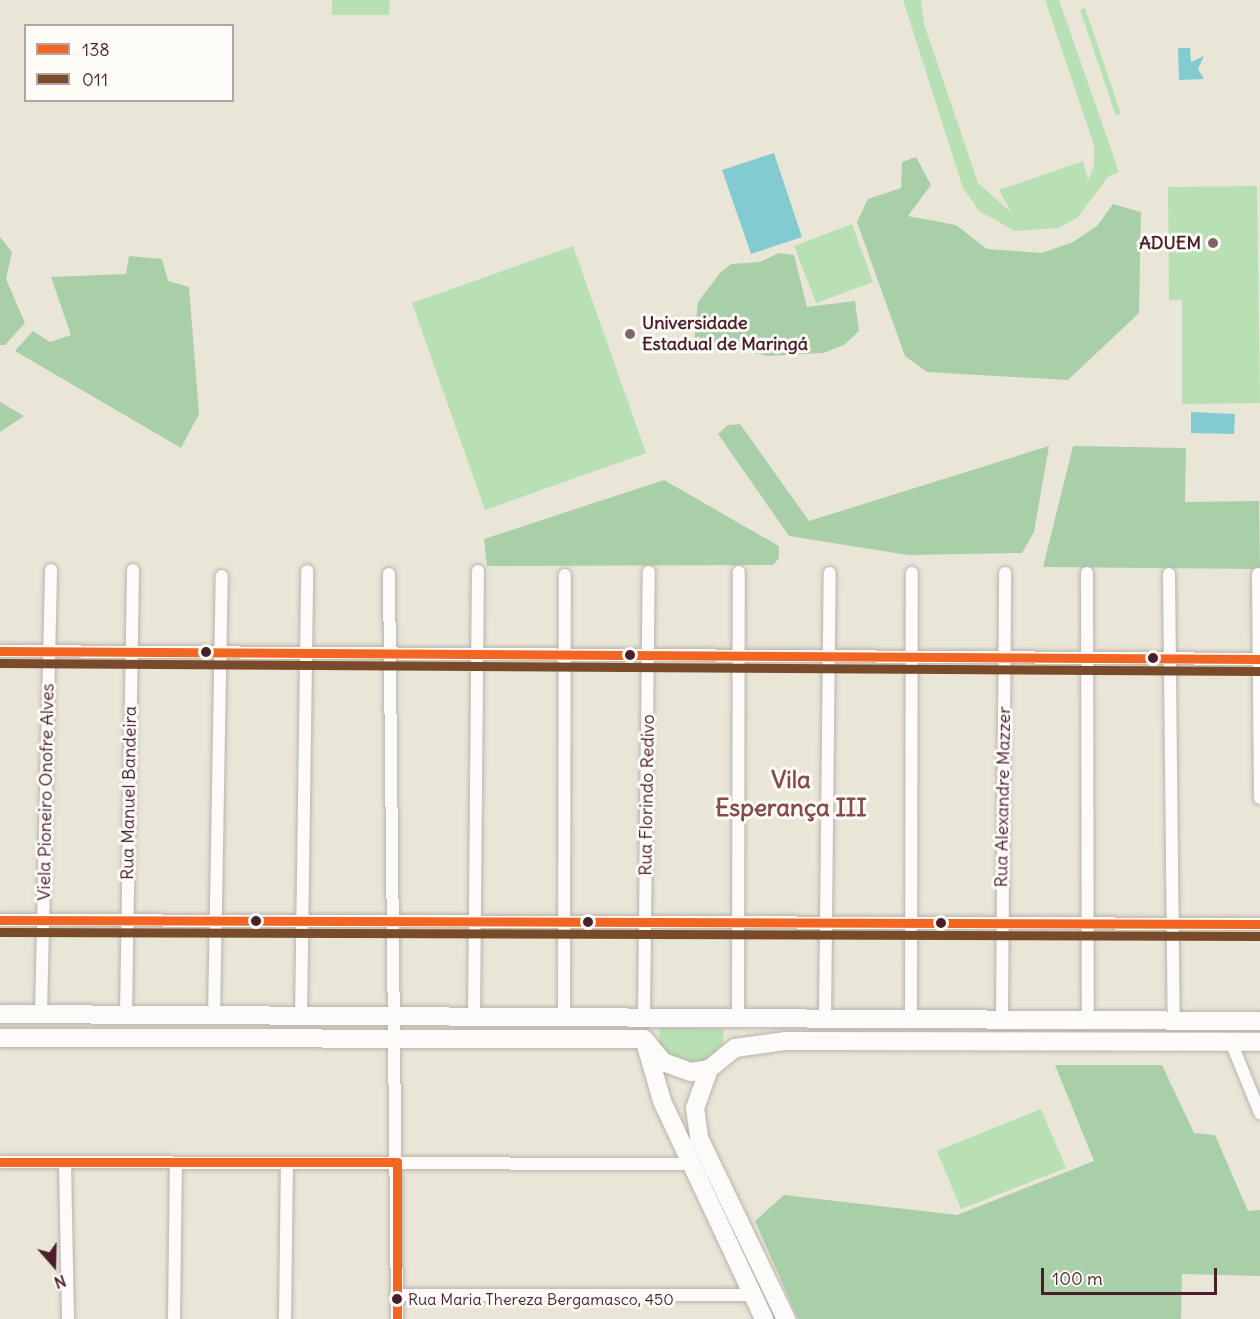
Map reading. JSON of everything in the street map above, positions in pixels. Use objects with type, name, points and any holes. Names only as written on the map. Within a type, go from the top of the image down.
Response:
[{"type":"main road","points":[[0,1014],[301,1018],[394,1028],[644,1039],[677,1070],[710,1069]]},
{"type":"main road","points":[[735,1048],[738,1018]]},
{"type":"main road","points":[[0,1038],[394,1028],[474,1019],[825,1018],[1260,1021]]},
{"type":"main road","points":[[644,1019],[644,1039],[663,1101],[764,1319]]},
{"type":"main road","points":[[786,1319],[699,1138],[695,1108],[710,1069],[735,1048],[785,1041],[1260,1042]]},
{"type":"street","name":"Viela Pioneiro Onofre Alves","points":[[42,1014],[51,570]]},
{"type":"street","name":"Rua Manuel Bandeira","points":[[126,1016],[133,570]]},
{"type":"street","points":[[474,1019],[477,570]]},
{"type":"street","points":[[301,1018],[304,653],[307,571]]},
{"type":"street","name":"Rua Florindo Redivo","points":[[644,1019],[649,572]]},
{"type":"street","points":[[738,1018],[741,919],[739,572]]},
{"type":"street","points":[[825,1018],[830,573]]},
{"type":"street","points":[[911,1019],[915,657],[912,573]]},
{"type":"street","name":"Rua Alexandre Mazzer","points":[[1002,1021],[1005,573]]},
{"type":"street","points":[[1087,573],[1088,1021]]},
{"type":"street","points":[[389,574],[395,922],[397,1319]]},
{"type":"street","points":[[564,1020],[567,655],[565,574]]},
{"type":"street","points":[[1169,574],[1174,1021]]},
{"type":"street","points":[[1258,574],[1260,798]]},
{"type":"street","points":[[214,1018],[222,576]]},
{"type":"street","points":[[0,651],[1259,659]]},
{"type":"street","points":[[0,920],[645,923],[741,919],[825,919],[1260,924]]},
{"type":"street","points":[[1231,1042],[1260,1113]]},
{"type":"street","points":[[0,1162],[692,1164]]},
{"type":"street","points":[[65,1163],[68,1319]]},
{"type":"street","points":[[174,1319],[176,1163]]},
{"type":"street","points":[[285,1319],[287,1163]]},
{"type":"street","points":[[396,1295],[753,1295]]},
{"type":"green space","points":[[332,0],[390,0],[389,15],[332,15]]},
{"type":"green space","points":[[903,0],[921,0],[924,24],[978,183],[1012,213],[999,190],[1083,161],[1088,180],[1094,166],[1094,145],[1045,0],[1059,0],[1119,172],[1109,176],[1077,218],[1058,228],[1015,231],[979,211],[963,188]]},
{"type":"green space","points":[[1085,8],[1121,114],[1116,116],[1080,10]]},
{"type":"green space","points":[[916,157],[931,185],[908,216],[956,225],[987,249],[1042,253],[1073,242],[1097,226],[1113,204],[1141,212],[1139,313],[1068,380],[927,372],[905,356],[857,222],[868,199],[901,188],[902,162]]},
{"type":"green space","points":[[1257,186],[1260,403],[1182,404],[1182,300],[1169,300],[1168,187]]},
{"type":"green space","points":[[852,224],[873,282],[816,303],[794,246]]},
{"type":"green space","points":[[0,237],[12,252],[6,279],[25,323],[5,345],[0,345]]},
{"type":"green space","points":[[573,246],[646,453],[485,510],[412,303]]},
{"type":"green space","points":[[779,253],[794,255],[807,307],[855,301],[859,331],[844,345],[823,353],[768,356],[733,348],[693,352],[698,302],[720,273],[731,264],[760,262]]},
{"type":"green space","points":[[129,256],[162,259],[168,281],[189,287],[199,414],[181,448],[15,351],[33,331],[50,342],[71,335],[51,277],[126,274]]},
{"type":"green space","points":[[0,402],[24,416],[0,432]]},
{"type":"green space","points":[[740,424],[809,521],[1049,446],[1034,532],[1022,553],[908,555],[789,536],[718,434],[728,425]]},
{"type":"green space","points":[[1073,446],[1186,448],[1185,502],[1259,501],[1260,569],[1043,567]]},
{"type":"green space","points":[[664,480],[779,546],[779,558],[773,565],[487,566],[484,539]]},
{"type":"green space","points":[[660,1028],[724,1029],[723,1043],[710,1060],[685,1065],[658,1049]]},
{"type":"green space","points":[[1055,1065],[1162,1065],[1194,1133],[1215,1135],[1248,1211],[1260,1210],[1260,1276],[1182,1274],[1181,1319],[798,1319],[755,1221],[784,1195],[957,1215],[1094,1161]]},
{"type":"green space","points":[[1041,1109],[1066,1168],[961,1209],[937,1151]]},
{"type":"water","points":[[1178,48],[1190,48],[1191,62],[1204,56],[1198,69],[1204,79],[1179,80]]},
{"type":"water","points":[[774,153],[802,237],[751,254],[722,170]]},
{"type":"water","points":[[1191,412],[1235,414],[1234,434],[1191,433]]},
{"type":"transit line","name":"138","points":[[0,651],[1260,659]]},
{"type":"transit line","name":"011","points":[[0,663],[1260,671]]},
{"type":"transit line","name":"138","points":[[0,920],[1260,924]]},
{"type":"transit line","name":"011","points":[[0,932],[1260,936]]},
{"type":"transit line","name":"138","points":[[0,1162],[397,1162]]},
{"type":"transit line","name":"138","points":[[397,1162],[397,1319]]},
{"type":"place","name":"ADUEM","points":[[1213,243]]},
{"type":"place","name":"Universidade Estadual de Maringá","points":[[630,334]]},
{"type":"place","name":"Rua Maria Thereza Bergamasco, 450","points":[[397,1299]]},
{"type":"district","name":"Vila Esperança III","points":[[791,794]]}]
